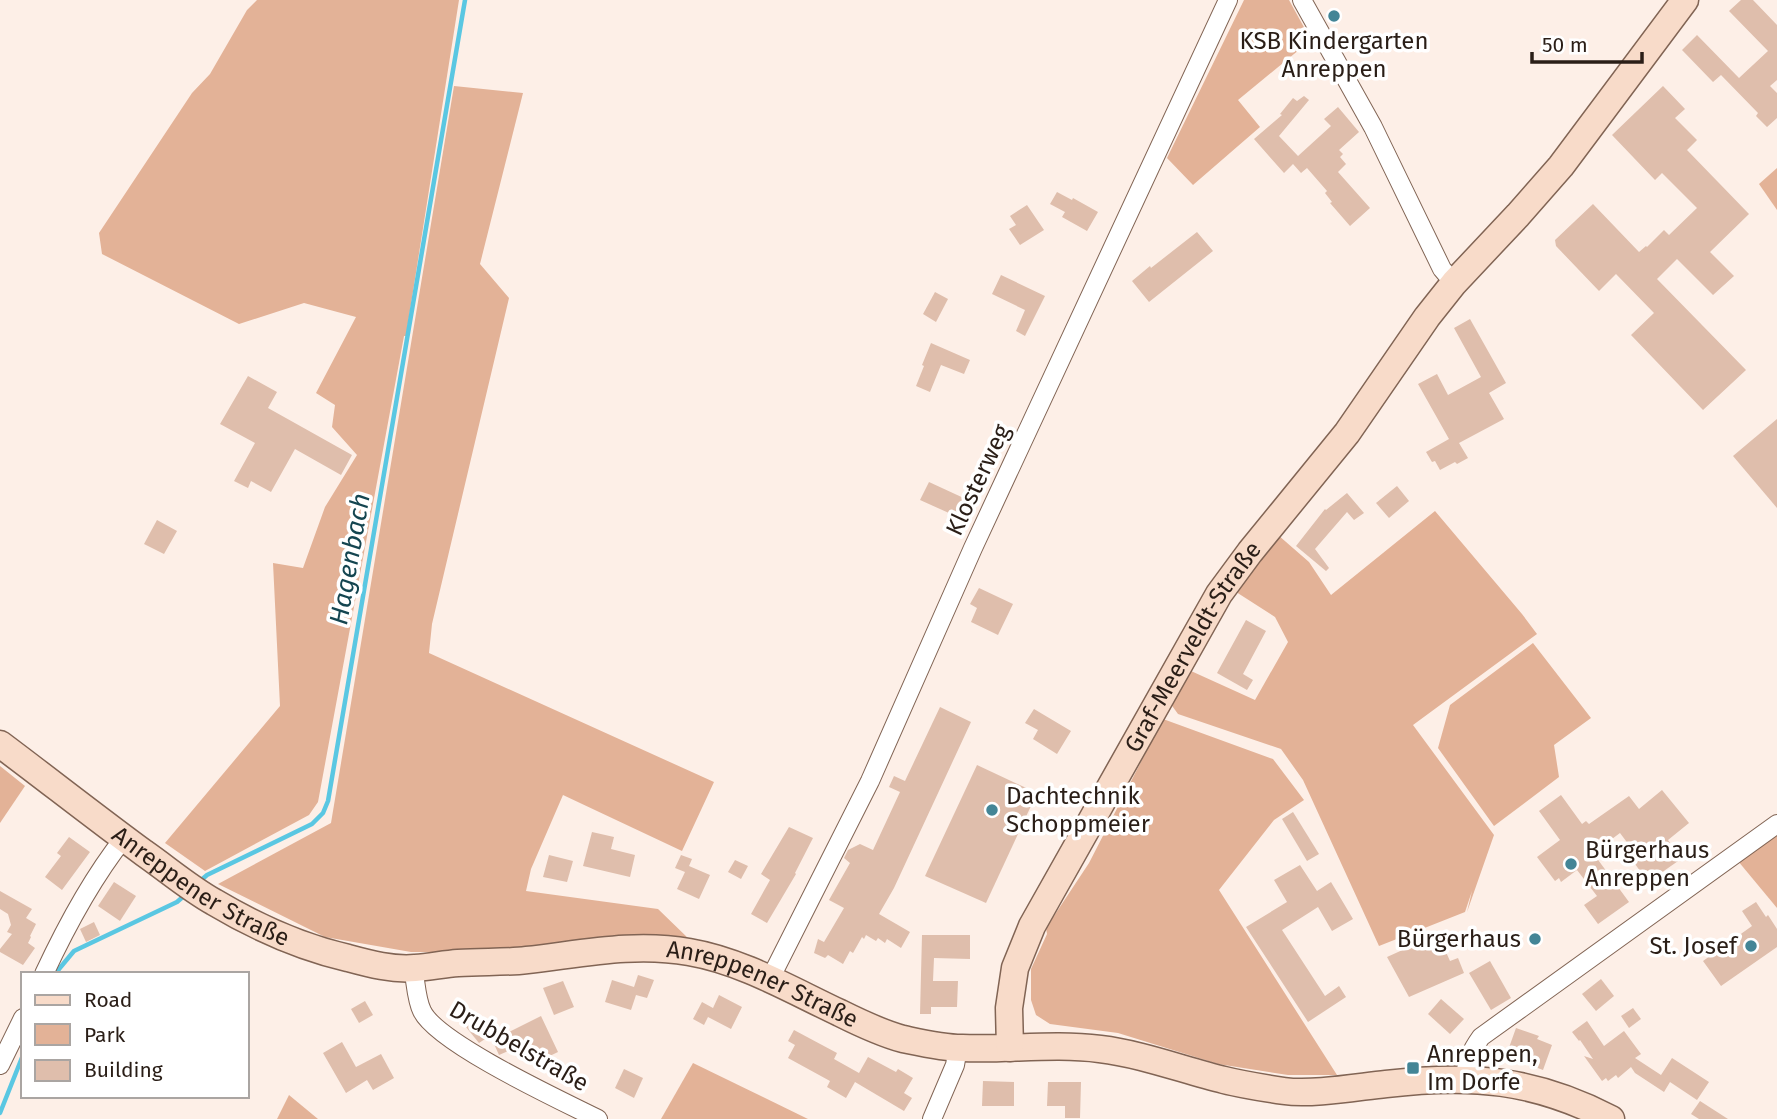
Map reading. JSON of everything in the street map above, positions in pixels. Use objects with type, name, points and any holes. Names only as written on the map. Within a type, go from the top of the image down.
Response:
[{"type":"main road","name":"Graf-Meerveldt-Straße","points":[[1010,1048],[1009,1008],[1015,968],[1032,926],[1219,594],[1347,433],[1427,317],[1454,283],[1561,166],[1683,1]]},
{"type":"main road","name":"Anreppener Straße","points":[[0,744],[211,901],[274,935],[321,952],[374,965],[413,968],[460,962],[520,961],[636,947],[659,948],[716,958],[770,979],[900,1038],[958,1048],[1069,1047],[1116,1051],[1229,1082],[1291,1092],[1419,1080],[1465,1079],[1518,1085],[1534,1089],[1573,1111],[1611,1119]]},
{"type":"street","name":"Klosterweg","points":[[770,979],[870,781],[979,536],[1228,0]]},
{"type":"street","points":[[1302,0],[1373,127],[1442,269],[1454,283]]},
{"type":"street","points":[[1465,1079],[1467,1061],[1481,1037],[1777,824]]},
{"type":"street","points":[[45,972],[84,899],[124,838]]},
{"type":"street","name":"Drubbelstraße","points":[[413,968],[422,1011],[429,1021],[455,1042],[494,1065],[598,1119]]},
{"type":"street","points":[[0,1065],[21,1021]]},
{"type":"street","points":[[932,1119],[955,1065],[958,1048]]},
{"type":"green space","points":[[257,0],[459,0],[406,336],[318,802],[309,815],[205,871],[165,843],[280,706],[273,563],[303,568],[325,507],[357,455],[332,427],[335,405],[316,393],[356,317],[304,303],[239,324],[102,254],[99,233],[192,93],[210,74],[247,10]]},
{"type":"green space","points":[[1244,0],[1289,0],[1311,40],[1238,100],[1260,127],[1193,185],[1167,158]]},
{"type":"green space","points":[[454,86],[523,93],[480,264],[509,298],[432,624],[429,653],[714,782],[682,851],[563,795],[531,869],[526,891],[658,909],[689,939],[411,952],[325,937],[218,884],[331,823]]},
{"type":"green space","points":[[1777,168],[1777,210],[1759,184]]},
{"type":"green space","points":[[1435,511],[1537,634],[1413,725],[1494,835],[1467,912],[1472,891],[1465,912],[1379,946],[1303,780],[1281,749],[1178,714],[1170,703],[1191,671],[1255,700],[1288,642],[1275,617],[1233,590],[1278,535],[1309,562],[1331,595]]},
{"type":"green space","points":[[1533,643],[1591,718],[1554,745],[1559,777],[1494,826],[1438,748],[1450,705]]},
{"type":"green space","points":[[1163,719],[1273,759],[1304,800],[1274,820],[1219,890],[1337,1075],[1288,1075],[1218,1064],[1118,1033],[1050,1024],[1036,1015],[1031,1000],[1031,969],[1047,934],[1046,928],[1089,863]]},
{"type":"green space","points":[[0,766],[25,786],[0,823]]},
{"type":"green space","points":[[1777,833],[1777,908],[1738,861]]},
{"type":"green space","points":[[693,1063],[808,1119],[661,1119]]},
{"type":"green space","points":[[289,1095],[318,1119],[277,1119]]},
{"type":"building","points":[[1741,0],[1753,0],[1777,25],[1777,80],[1770,86],[1777,93],[1777,118],[1767,127],[1756,116],[1758,113],[1721,75],[1713,82],[1682,50],[1697,35],[1739,78],[1768,51],[1729,11]]},
{"type":"building","points":[[1663,86],[1685,109],[1675,118],[1697,140],[1687,150],[1749,214],[1710,252],[1734,276],[1713,295],[1677,259],[1657,279],[1746,370],[1703,410],[1631,335],[1654,313],[1616,274],[1599,291],[1556,246],[1555,240],[1593,204],[1639,252],[1664,230],[1669,235],[1697,208],[1662,173],[1655,180],[1612,135]]},
{"type":"building","points":[[1304,96],[1309,100],[1279,136],[1298,156],[1331,126],[1324,119],[1338,107],[1359,132],[1339,150],[1343,154],[1340,157],[1346,164],[1338,172],[1370,208],[1350,226],[1330,203],[1332,202],[1325,193],[1327,191],[1307,168],[1301,173],[1293,164],[1284,173],[1254,139],[1282,115],[1280,114],[1293,98],[1297,101]]},
{"type":"building","points":[[1057,192],[1098,212],[1087,231],[1062,217],[1065,212],[1050,204]]},
{"type":"building","points":[[1027,205],[1044,230],[1020,245],[1009,229],[1016,225],[1010,216]]},
{"type":"building","points":[[1197,232],[1213,251],[1149,302],[1132,281]]},
{"type":"building","points":[[1001,275],[1045,296],[1025,336],[1016,331],[1025,310],[992,294]]},
{"type":"building","points":[[935,292],[948,299],[936,322],[923,314]]},
{"type":"building","points":[[1470,319],[1506,383],[1489,393],[1504,419],[1459,443],[1468,458],[1440,470],[1426,452],[1449,439],[1418,384],[1437,374],[1448,395],[1481,377],[1454,328]]},
{"type":"building","points":[[931,343],[970,360],[964,374],[941,365],[930,392],[916,386]]},
{"type":"building","points":[[248,376],[277,392],[268,408],[352,455],[341,475],[295,449],[271,492],[251,481],[248,488],[234,481],[255,443],[220,424]]},
{"type":"building","points":[[1777,419],[1777,508],[1733,456]]},
{"type":"building","points":[[929,482],[968,500],[960,518],[920,500]]},
{"type":"building","points":[[1397,486],[1409,501],[1389,518],[1376,503]]},
{"type":"building","points":[[1347,493],[1364,513],[1354,520],[1347,512],[1315,549],[1329,568],[1326,571],[1296,546],[1325,509]]},
{"type":"building","points":[[157,520],[177,531],[164,554],[144,544]]},
{"type":"building","points":[[979,588],[1013,604],[998,635],[971,622],[977,608],[970,604]]},
{"type":"building","points":[[1246,620],[1266,631],[1243,674],[1253,680],[1247,690],[1217,673]]},
{"type":"building","points":[[940,707],[971,722],[894,888],[879,914],[910,932],[901,948],[887,939],[885,943],[866,935],[853,953],[850,951],[843,964],[828,955],[825,958],[814,953],[818,939],[824,942],[844,908],[829,900],[850,863],[844,858],[848,850],[860,844],[873,850],[900,792],[889,787],[894,776],[905,781]]},
{"type":"building","points":[[1034,709],[1071,731],[1057,754],[1033,739],[1038,730],[1025,723]]},
{"type":"building","points":[[977,765],[1037,793],[986,903],[925,876]]},
{"type":"building","points":[[1662,790],[1689,823],[1668,840],[1681,859],[1648,882],[1630,857],[1635,853],[1620,833],[1593,853],[1629,902],[1598,924],[1584,905],[1597,896],[1577,870],[1561,882],[1559,878],[1555,881],[1537,857],[1560,840],[1539,811],[1561,795],[1582,824],[1586,821],[1589,824],[1629,796],[1639,809]]},
{"type":"building","points":[[1293,812],[1319,854],[1307,861],[1282,819]]},
{"type":"building","points":[[789,827],[813,838],[796,874],[767,923],[751,914],[770,880],[761,874]]},
{"type":"building","points":[[592,832],[614,837],[611,849],[635,855],[630,877],[583,866]]},
{"type":"building","points":[[69,837],[90,852],[62,890],[45,877],[61,856],[57,853]]},
{"type":"building","points":[[549,855],[573,861],[567,882],[543,877]]},
{"type":"building","points":[[681,855],[692,859],[689,866],[710,875],[699,899],[677,889],[685,872],[675,868]]},
{"type":"building","points":[[735,860],[748,866],[741,879],[728,872]]},
{"type":"building","points":[[1300,865],[1317,891],[1331,882],[1353,919],[1332,931],[1318,907],[1282,930],[1325,996],[1339,986],[1346,997],[1308,1022],[1246,927],[1287,902],[1274,880]]},
{"type":"building","points":[[114,882],[136,896],[120,921],[98,906]]},
{"type":"building","points":[[0,891],[32,909],[26,918],[36,924],[28,943],[35,948],[23,965],[0,952],[12,934],[7,932],[11,925],[8,914],[0,909]]},
{"type":"building","name":"St. Josef","points":[[1756,902],[1777,929],[1777,947],[1721,986],[1703,961],[1752,926],[1742,911]]},
{"type":"building","points":[[94,922],[100,935],[86,942],[80,929]]},
{"type":"building","points":[[1438,934],[1450,961],[1458,958],[1464,973],[1409,997],[1387,957]]},
{"type":"building","points":[[922,935],[970,935],[970,959],[934,958],[933,981],[958,981],[957,1007],[931,1007],[931,1014],[920,1014]]},
{"type":"building","points":[[1490,961],[1511,998],[1491,1010],[1469,973]]},
{"type":"building","points":[[638,975],[654,980],[647,998],[636,995],[631,1010],[605,1002],[612,980],[634,987]]},
{"type":"building","points":[[1601,979],[1614,996],[1596,1011],[1582,994]]},
{"type":"building","points":[[563,981],[574,1007],[554,1015],[543,988]]},
{"type":"building","points":[[719,995],[742,1007],[731,1029],[708,1017],[704,1025],[693,1019],[702,1002],[713,1008]]},
{"type":"building","points":[[1441,999],[1464,1019],[1450,1034],[1428,1014]]},
{"type":"building","points":[[365,1001],[373,1015],[359,1023],[351,1009]]},
{"type":"building","points":[[1633,1008],[1641,1019],[1629,1028],[1621,1016]]},
{"type":"building","points":[[541,1016],[558,1052],[533,1064],[524,1044],[499,1055],[490,1035],[503,1029],[505,1034]]},
{"type":"building","points":[[477,1020],[488,1037],[479,1043],[466,1027]]},
{"type":"building","points":[[1587,1021],[1604,1046],[1624,1031],[1641,1054],[1635,1058],[1661,1075],[1672,1058],[1709,1082],[1697,1100],[1670,1082],[1664,1092],[1635,1073],[1631,1067],[1618,1078],[1616,1075],[1608,1081],[1606,1078],[1602,1081],[1584,1056],[1593,1059],[1572,1032]]},
{"type":"building","points":[[1516,1028],[1539,1036],[1537,1039],[1552,1045],[1543,1070],[1506,1056]]},
{"type":"building","points":[[794,1030],[837,1053],[834,1059],[859,1073],[868,1057],[913,1078],[904,1093],[912,1098],[904,1111],[855,1082],[846,1098],[827,1087],[830,1081],[788,1058],[795,1045],[788,1041]]},
{"type":"building","points":[[342,1042],[356,1067],[381,1054],[394,1078],[373,1090],[367,1080],[346,1093],[323,1053]]},
{"type":"building","points":[[624,1069],[643,1078],[634,1098],[615,1088]]},
{"type":"building","points":[[983,1081],[1014,1082],[1014,1106],[982,1106]]},
{"type":"building","points":[[1048,1082],[1081,1082],[1080,1118],[1065,1118],[1065,1106],[1047,1106]]},
{"type":"building","points":[[1700,1101],[1728,1119],[1699,1119],[1691,1114]]},
{"type":"waterway","name":"Hagenbach","points":[[199,882],[207,875],[312,824],[323,813],[328,801],[465,0]]},
{"type":"waterway","name":"Hagenbach","points":[[57,972],[74,951],[177,902],[185,895]]},
{"type":"waterway","name":"Hagenbach","points":[[0,1113],[21,1060]]},
{"type":"place","name":"KSB Kindergarten Anreppen","points":[[1334,16]]},
{"type":"place","name":"Dachtechnik Schoppmeier","points":[[992,810]]},
{"type":"place","name":"Bürgerhaus Anreppen","points":[[1571,864]]},
{"type":"place","name":"Bürgerhaus","points":[[1535,939]]},
{"type":"place","name":"St. Josef","points":[[1751,946]]},
{"type":"place","name":"Anreppen, Im Dorfe","points":[[1413,1068]]}]
